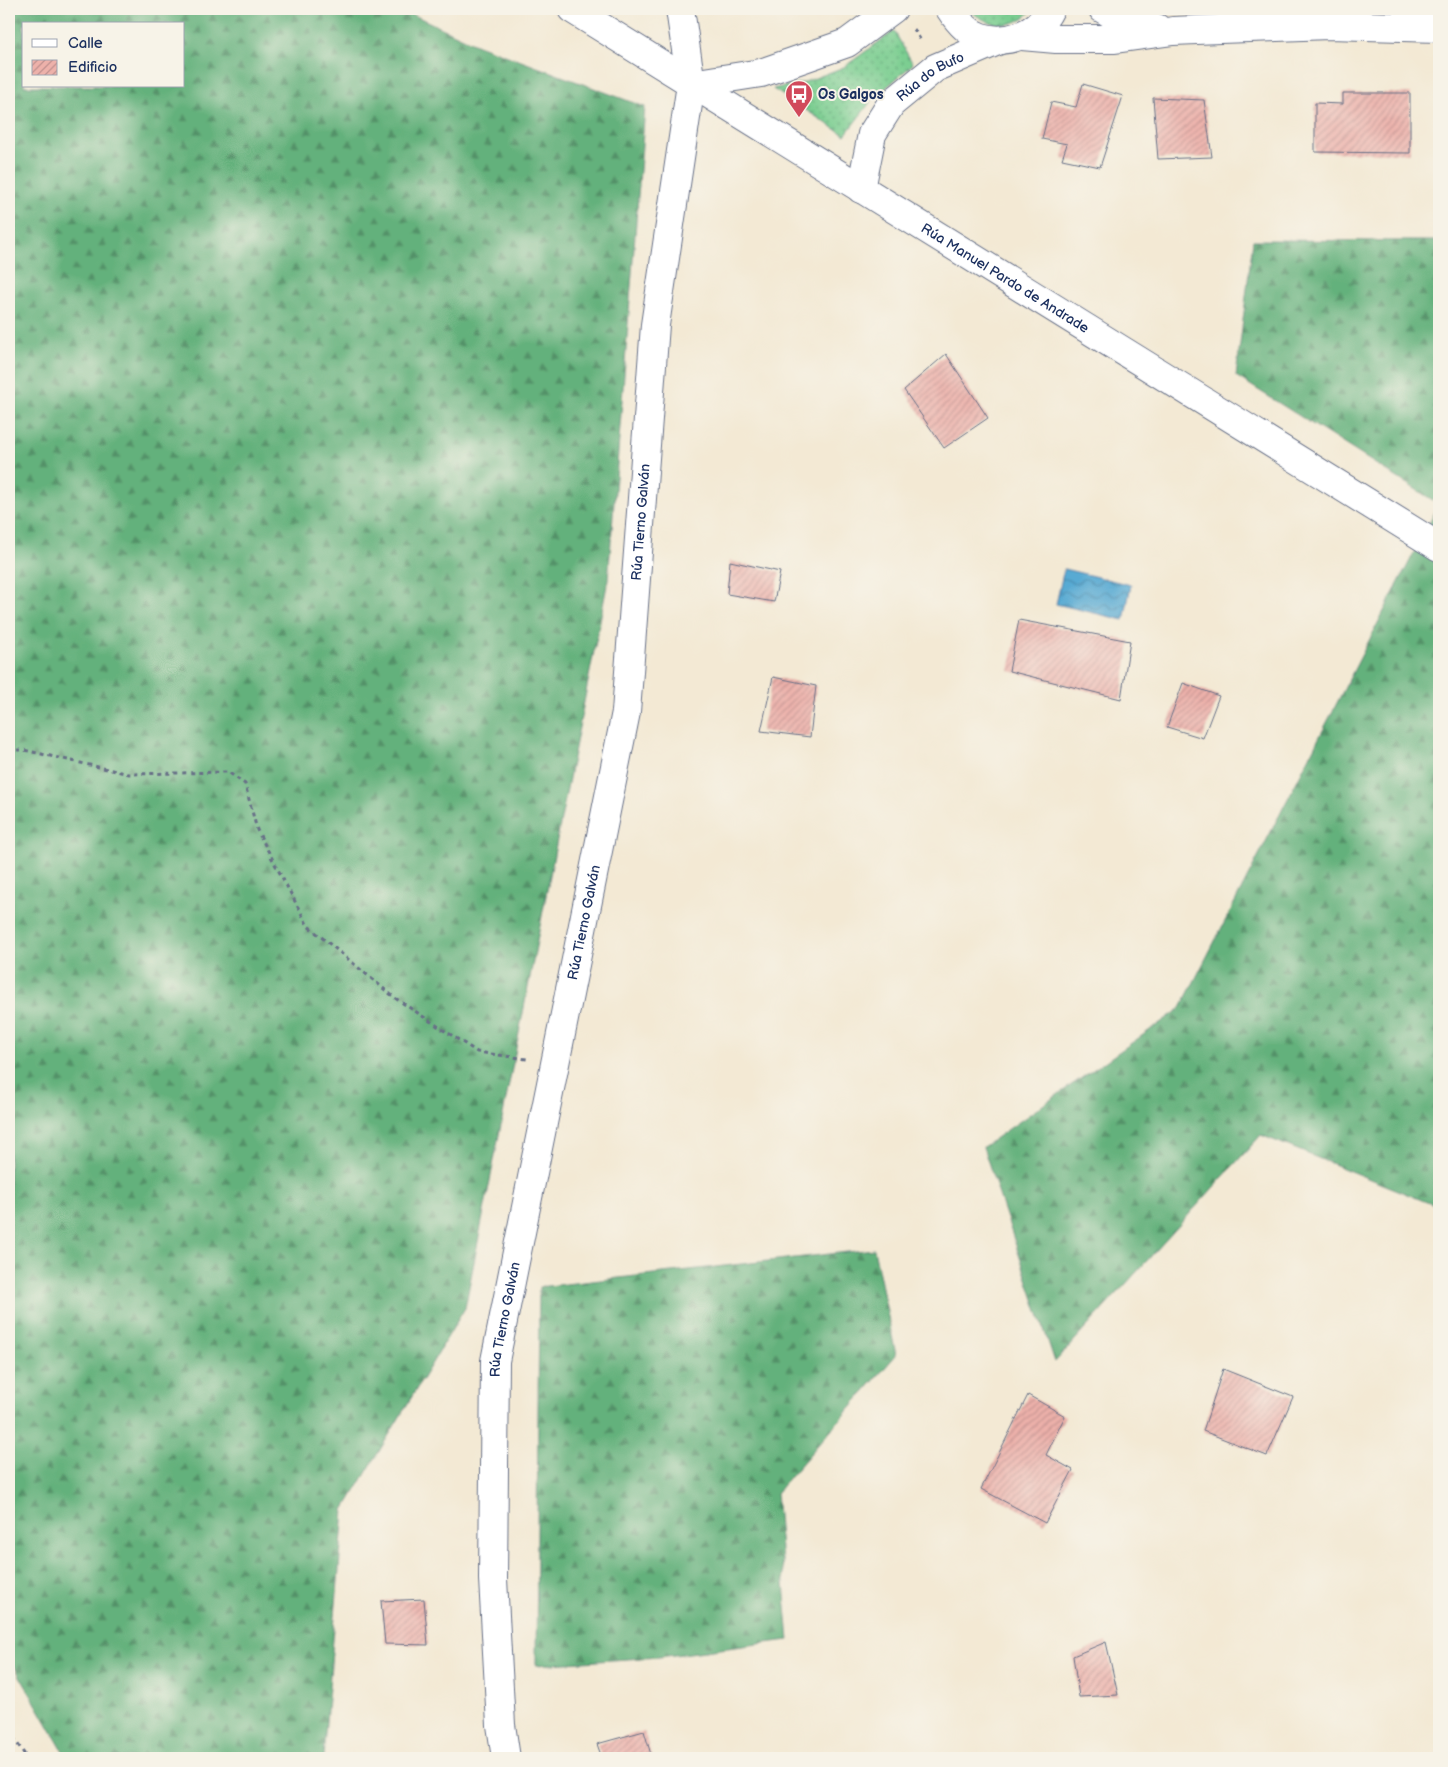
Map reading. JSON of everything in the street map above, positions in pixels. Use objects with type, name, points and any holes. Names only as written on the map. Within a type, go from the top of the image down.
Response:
[{"type":"street","name":"Rúa Manuel Pardo de Andrade","points":[[572,9],[1439,547]]},
{"type":"street","name":"Rúa Tierno Galván","points":[[506,1758],[501,1725],[493,1580],[495,1361],[626,712],[655,325],[691,84],[680,9]]},
{"type":"street","points":[[950,9],[957,20],[980,36],[1011,38],[1039,25],[1050,9]]},
{"type":"street","name":"Rúa do Bufo","points":[[1103,9],[1118,18],[1173,32]]},
{"type":"street","points":[[691,84],[761,73],[847,43],[903,17]]},
{"type":"street","name":"Rúa do Bufo","points":[[861,189],[872,134],[891,104],[935,68],[1011,38],[1115,39],[1334,17],[1439,28]]},
{"type":"path","points":[[903,17],[935,68]]},
{"type":"path","points":[[9,750],[24,750],[129,774],[228,772],[245,784],[257,830],[308,926],[395,998],[478,1052],[555,1062]]},
{"type":"path","points":[[9,1731],[27,1758]]},
{"type":"green space","points":[[9,9],[401,9],[478,45],[645,107],[608,580],[465,1308],[344,1510],[323,1758],[67,1758],[9,1657]]},
{"type":"green space","points":[[968,9],[1033,9],[1016,22],[1002,24],[988,21]]},
{"type":"green space","points":[[894,31],[913,64],[872,100],[845,135],[773,89],[805,82],[844,67]]},
{"type":"green space","points":[[1253,240],[1439,241],[1439,504],[1236,376]]},
{"type":"green space","points":[[1439,504],[1439,1207],[1261,1135],[1055,1362],[983,1147],[1180,1009]]},
{"type":"green space","points":[[874,1249],[896,1355],[776,1493],[789,1640],[659,1657],[536,1665],[539,1287]]},
{"type":"water","points":[[1064,569],[1131,585],[1124,620],[1056,604]]},
{"type":"building","points":[[1083,84],[1123,96],[1100,167],[1062,159],[1067,144],[1042,139],[1051,102],[1076,107]]},
{"type":"building","points":[[1343,93],[1410,93],[1410,153],[1315,152],[1315,103],[1343,104]]},
{"type":"building","points":[[1153,98],[1204,100],[1212,157],[1158,159]]},
{"type":"building","points":[[946,354],[988,418],[944,448],[904,390]]},
{"type":"building","points":[[730,561],[780,572],[774,602],[727,594]]},
{"type":"building","points":[[1019,620],[1130,641],[1121,699],[1009,671]]},
{"type":"building","points":[[773,677],[816,686],[810,737],[761,731]]},
{"type":"building","points":[[1183,683],[1219,696],[1203,738],[1167,727]]},
{"type":"building","points":[[1223,1369],[1293,1397],[1267,1456],[1203,1431]]},
{"type":"building","points":[[1028,1395],[1065,1416],[1046,1455],[1073,1470],[1045,1523],[981,1489]]},
{"type":"building","points":[[424,1599],[428,1645],[385,1644],[381,1601]]},
{"type":"building","points":[[1106,1642],[1118,1695],[1079,1697],[1073,1656]]},
{"type":"building","points":[[644,1731],[652,1758],[602,1758],[597,1744]]},
{"type":"place","name":"Os Galgos","points":[[799,118]]}]
